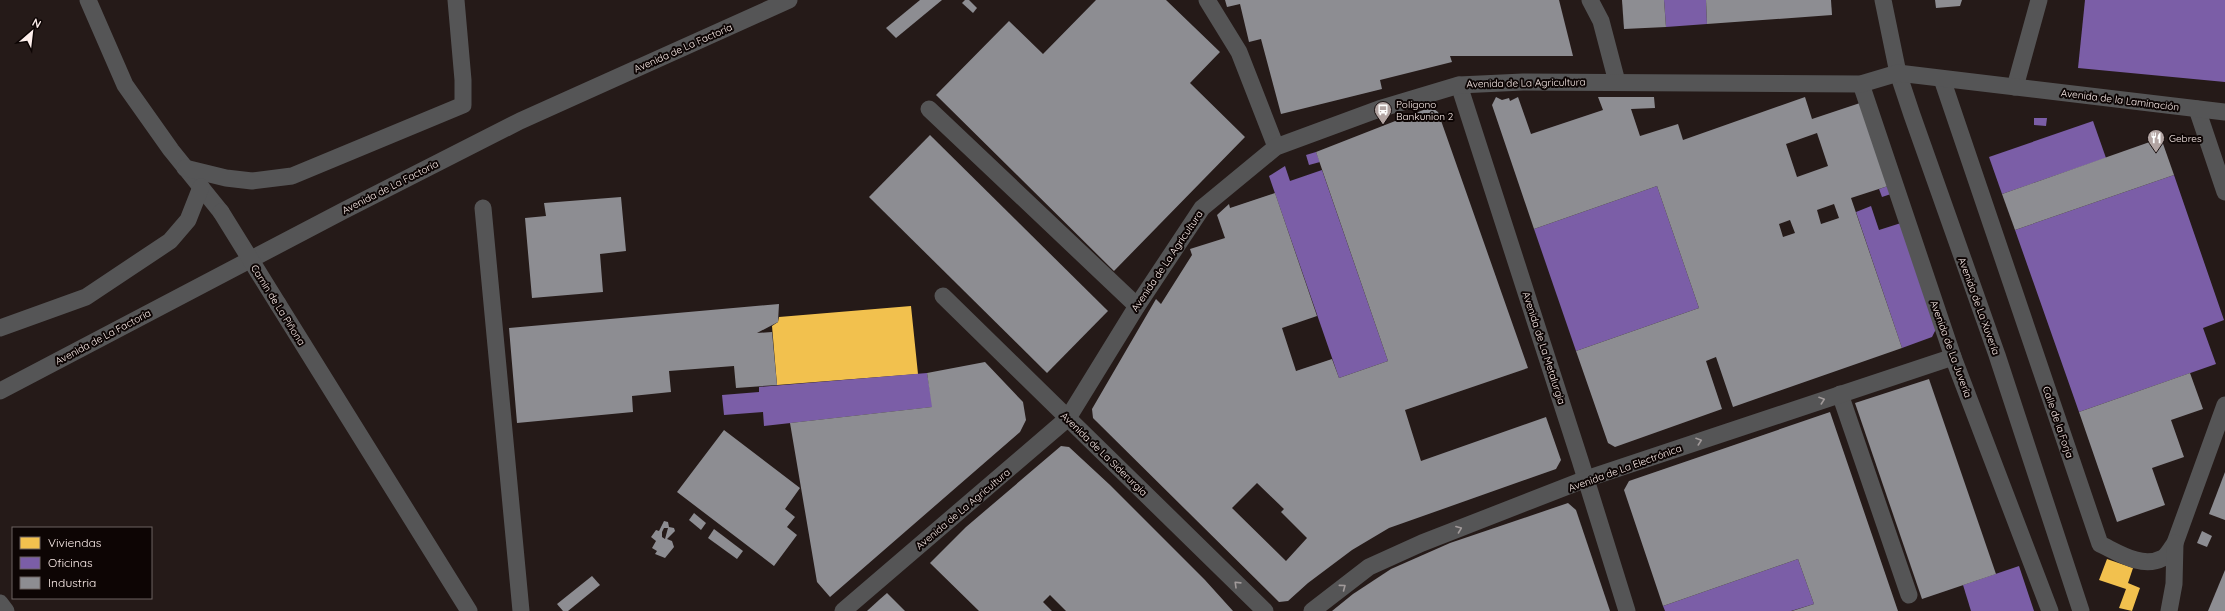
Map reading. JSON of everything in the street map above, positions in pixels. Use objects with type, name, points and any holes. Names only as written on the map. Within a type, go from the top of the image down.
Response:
[{"type":"street","name":"Camín de La Piñona","points":[[88,0],[124,84],[185,168],[221,212],[469,611]]},
{"type":"street","points":[[185,168],[226,178],[252,181],[292,176],[463,105],[463,80],[456,0]]},
{"type":"street","name":"Avenida de La Factoría","points":[[0,391],[336,214],[520,121],[789,0]]},
{"type":"street","points":[[1207,0],[1239,52],[1276,147]]},
{"type":"street","points":[[1590,0],[1601,21],[1617,82]]},
{"type":"street","name":"Avenida de La Xuvería","points":[[1883,0],[1898,73],[1997,355],[2081,611]]},
{"type":"street","points":[[2015,87],[2038,0]]},
{"type":"street","name":"Avenida de La Agricultura","points":[[843,611],[1068,418],[1137,306],[1202,208],[1276,147],[1379,109],[1459,85],[1523,82],[1861,84],[1898,73]]},
{"type":"street","name":"Avenida de la Laminación","points":[[1898,73],[2225,112]]},
{"type":"street","name":"Calle de la Forja","points":[[1942,78],[2100,544],[2128,558],[2149,562],[2164,557],[2175,543],[2225,405]]},
{"type":"street","name":"Avenida de La Juvería","points":[[1861,84],[1953,357],[2050,611]]},
{"type":"street","name":"Avenida de La Metalurgia","points":[[1459,85],[1627,611]]},
{"type":"street","points":[[929,109],[1137,306]]},
{"type":"street","points":[[2197,109],[2225,192]]},
{"type":"street","points":[[0,328],[86,297],[170,241],[188,220],[201,187]]},
{"type":"street","points":[[483,208],[520,611]]},
{"type":"street","name":"Avenida de La Siderurgia","points":[[943,296],[1265,611]]},
{"type":"street","name":"Avenida de La Electrónica","points":[[1312,611],[1369,567],[1422,543],[1586,479],[1953,357]]},
{"type":"street","points":[[1840,394],[1908,595]]},
{"type":"street","points":[[2169,611],[2174,584],[2175,543]]},
{"type":"street","points":[[0,603],[6,611]]},
{"type":"building: Viviendas","points":[[911,306],[918,374],[777,385],[772,326],[778,322],[779,317]]},
{"type":"building: Viviendas","points":[[2107,559],[2133,568],[2128,583],[2140,588],[2132,611],[2119,608],[2126,589],[2099,580]]},
{"type":"building: Oficinas","points":[[1664,0],[1706,0],[1707,24],[1666,27]]},
{"type":"building: Oficinas","points":[[2085,0],[2225,0],[2225,82],[2078,68]]},
{"type":"building: Oficinas","points":[[2034,118],[2047,118],[2046,126],[2034,125]]},
{"type":"building: Oficinas","points":[[2093,121],[2106,158],[2002,194],[1989,157]]},
{"type":"building: Oficinas","points":[[1316,152],[1320,162],[1309,165],[1306,155]]},
{"type":"building: Oficinas","points":[[1285,166],[1290,181],[1322,170],[1388,361],[1339,378],[1269,176]]},
{"type":"building: Oficinas","points":[[2174,175],[2224,320],[2203,328],[2216,364],[2079,412],[2015,230]]},
{"type":"building: Oficinas","points":[[1657,186],[1699,308],[1576,351],[1534,229]]},
{"type":"building: Oficinas","points":[[1888,186],[1891,194],[1882,197],[1879,189]]},
{"type":"building: Oficinas","points":[[1871,206],[1879,230],[1901,223],[1937,327],[1932,337],[1902,348],[1856,212]]},
{"type":"building: Oficinas","points":[[927,373],[933,407],[764,426],[763,412],[724,415],[722,395],[759,392],[759,387]]},
{"type":"building: Oficinas","points":[[1798,559],[1814,604],[1791,611],[1665,611],[1663,606]]},
{"type":"building: Oficinas","points":[[2019,566],[2034,611],[1971,611],[1963,585]]},
{"type":"building: Industria","points":[[920,0],[942,0],[896,38],[886,28]]},
{"type":"building: Industria","points":[[965,0],[969,0],[977,8],[973,13],[962,3]]},
{"type":"building: Industria","points":[[1096,0],[1166,0],[1220,52],[1190,83],[1245,137],[1114,271],[936,95],[1009,21],[1043,54]]},
{"type":"building: Industria","points":[[1225,0],[1559,0],[1573,56],[1450,56],[1452,62],[1380,80],[1382,89],[1281,114],[1261,39],[1249,42],[1240,4],[1227,7]]},
{"type":"building: Industria","points":[[1622,0],[1664,0],[1666,27],[1624,29]]},
{"type":"building: Industria","points":[[1706,0],[1831,0],[1832,15],[1707,24]]},
{"type":"building: Industria","points":[[1935,0],[1962,0],[1960,6],[1936,8]]},
{"type":"building: Industria","points":[[1496,97],[1502,100],[1509,98],[1510,101],[1518,97],[1531,134],[1603,110],[1598,97],[1654,97],[1655,108],[1631,109],[1640,136],[1678,124],[1683,140],[1805,97],[1812,119],[1860,103],[1888,186],[1851,198],[1902,348],[1733,407],[1716,357],[1706,361],[1722,409],[1615,447],[1608,443],[1576,351],[1699,308],[1657,186],[1534,229],[1492,105]],"holes":[[[1817,133],[1828,166],[1797,177],[1786,144]],[[1834,204],[1839,218],[1821,224],[1817,210]],[[1790,220],[1795,233],[1783,237],[1779,224]]]},
{"type":"building: Industria","points":[[1431,107],[1438,112],[1528,368],[1405,410],[1421,461],[1546,417],[1561,460],[1556,469],[1389,528],[1352,550],[1308,583],[1288,601],[1279,602],[1093,418],[1092,409],[1156,299],[1161,304],[1192,255],[1190,249],[1225,238],[1217,215],[1229,204],[1230,208],[1275,193],[1317,316],[1282,328],[1296,371],[1332,359],[1339,378],[1388,361],[1316,152]],"holes":[[[1257,483],[1284,509],[1281,512],[1307,538],[1286,561],[1232,508]]]},
{"type":"building: Industria","points":[[930,135],[1108,311],[1047,373],[869,197]]},
{"type":"building: Industria","points":[[2161,138],[2174,175],[2015,230],[2002,194]]},
{"type":"building: Industria","points":[[621,197],[626,251],[600,254],[603,292],[532,298],[525,218],[546,216],[544,203]]},
{"type":"building: Industria","points":[[779,304],[778,322],[757,333],[772,332],[777,385],[736,388],[734,366],[669,371],[671,392],[632,396],[633,412],[517,423],[509,328]]},
{"type":"building: Industria","points":[[985,362],[1023,402],[1026,420],[1020,432],[830,597],[817,582],[790,423],[932,407],[927,373]]},
{"type":"building: Industria","points":[[2190,373],[2203,409],[2171,420],[2184,457],[2152,468],[2165,505],[2117,522],[2079,412]]},
{"type":"building: Industria","points":[[1929,379],[1996,574],[1922,599],[1855,403]]},
{"type":"building: Industria","points":[[1830,412],[1898,611],[1792,611],[1814,604],[1798,559],[1663,606],[1624,490],[1629,481]]},
{"type":"building: Industria","points":[[724,430],[800,488],[785,509],[795,517],[787,527],[797,535],[774,566],[677,492]]},
{"type":"building: Industria","points":[[1061,446],[1069,447],[1110,485],[1205,580],[1233,611],[1066,611],[1050,595],[1043,602],[1052,611],[979,611],[930,563],[966,527]]},
{"type":"building: Industria","points":[[2225,472],[2225,520],[2209,514]]},
{"type":"building: Industria","points":[[1568,503],[1576,510],[1610,611],[1332,611],[1353,594],[1391,569],[1450,543]]},
{"type":"building: Industria","points":[[694,513],[706,523],[701,530],[689,520]]},
{"type":"building: Industria","points":[[664,521],[668,522],[669,527],[674,528],[675,531],[667,539],[672,541],[674,547],[665,558],[655,554],[657,551],[652,548],[656,541],[651,537],[656,530],[659,531]],"holes":[[[664,528],[668,528],[665,539],[662,537],[662,532]]]},
{"type":"building: Industria","points":[[714,529],[743,551],[737,559],[708,538]]},
{"type":"building: Industria","points":[[2202,531],[2212,536],[2207,547],[2197,543]]},
{"type":"building: Industria","points":[[2225,570],[2225,611],[2208,611]]},
{"type":"building: Industria","points":[[592,576],[600,585],[568,611],[563,611],[557,604]]},
{"type":"building: Industria","points":[[887,593],[905,611],[867,611],[879,600]]},
{"type":"place","name":"Poligono Bankunion 2","points":[[1383,125]]},
{"type":"place","name":"Gebres","points":[[2156,153]]}]
